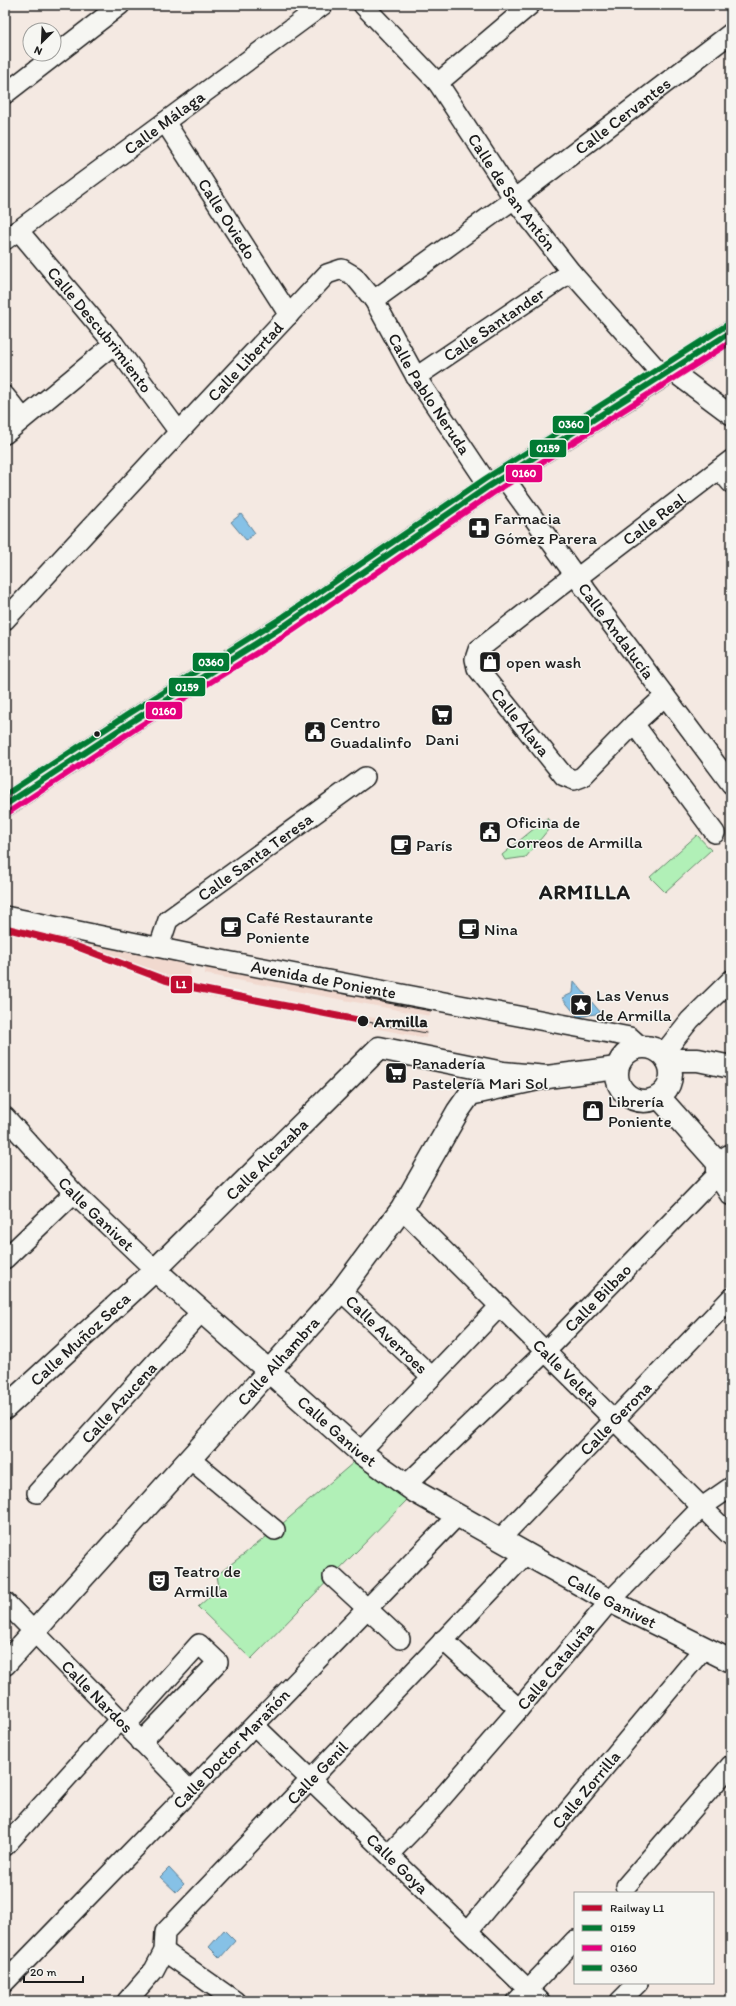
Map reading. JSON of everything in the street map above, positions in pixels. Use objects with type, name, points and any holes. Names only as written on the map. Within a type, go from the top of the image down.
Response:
[{"type":"main road","points":[[5,805],[130,722],[287,624],[496,481],[731,332]]},
{"type":"main road","points":[[640,1046],[653,1047],[665,1057],[672,1071],[672,1078],[667,1089],[659,1097],[648,1101],[629,1097],[619,1084],[617,1068],[623,1056],[630,1050],[640,1046]]},
{"type":"main road","name":"Calle Alcazaba","points":[[155,1270],[379,1048],[503,1073],[547,1077]]},
{"type":"main road","points":[[665,1057],[698,1060],[731,1067]]},
{"type":"main road","points":[[547,1077],[617,1068]]},
{"type":"main road","name":"Calle Alhambra","points":[[5,1664],[341,1291],[402,1209],[458,1111],[470,1094],[547,1077]]},
{"type":"main road","points":[[659,1097],[722,1164],[731,1194]]},
{"type":"main road","name":"Calle Ganivet","points":[[155,1270],[360,1452],[406,1486],[610,1600],[731,1661]]},
{"type":"main road","name":"Calle Muñoz Seca","points":[[5,1408],[155,1270]]},
{"type":"street","points":[[5,94],[120,5]]},
{"type":"street","name":"Calle Málaga","points":[[11,235],[323,5]]},
{"type":"street","name":"Calle de San Antón","points":[[364,5],[438,83],[514,199],[571,272],[668,373],[731,415]]},
{"type":"street","points":[[438,83],[530,5]]},
{"type":"street","name":"Calle Cervantes","points":[[514,199],[731,33]]},
{"type":"street","name":"Calle Oviedo","points":[[165,122],[289,315]]},
{"type":"street","points":[[374,300],[514,199]]},
{"type":"street","name":"Calle Descubrimiento","points":[[11,235],[114,344],[178,432]]},
{"type":"street","name":"Calle Libertad","points":[[5,620],[178,432],[328,274],[342,269],[354,276],[374,300]]},
{"type":"street","name":"Calle Santander","points":[[416,377],[571,272]]},
{"type":"street","name":"Calle Pablo Neruda","points":[[374,300],[416,377],[496,481]]},
{"type":"street","points":[[5,434],[114,344]]},
{"type":"street","points":[[5,396],[23,418]]},
{"type":"street","name":"Calle Real","points":[[475,659],[478,650],[576,577],[727,471]]},
{"type":"street","name":"Calle Andalucía","points":[[496,481],[576,577],[731,784]]},
{"type":"street","name":"Calle Álava","points":[[475,659],[477,668],[564,776],[574,780],[582,777],[634,724]]},
{"type":"street","points":[[665,696],[634,724],[715,833]]},
{"type":"street","name":"Calle Santa Teresa","points":[[159,947],[168,920],[365,777]]},
{"type":"street","name":"Avenida de Poniente","points":[[5,916],[630,1037],[640,1046]]},
{"type":"street","points":[[665,1057],[690,1020],[731,980]]},
{"type":"street","name":"Calle Ganivet","points":[[5,1117],[74,1193],[155,1270]]},
{"type":"street","name":"Calle Bilbao","points":[[406,1486],[546,1351],[722,1164]]},
{"type":"street","points":[[5,1259],[74,1193]]},
{"type":"street","name":"Calle Veleta","points":[[402,1209],[614,1418],[731,1536]]},
{"type":"street","name":"Calle Averroes","points":[[341,1291],[432,1377]]},
{"type":"street","name":"Calle Gerona","points":[[500,1539],[614,1418],[731,1298]]},
{"type":"street","points":[[360,1452],[500,1306]]},
{"type":"street","name":"Calle Azucena","points":[[37,1493],[201,1312]]},
{"type":"street","points":[[190,1459],[275,1530]]},
{"type":"street","name":"Calle Cataluña","points":[[388,1854],[426,1816],[519,1709],[610,1600],[702,1507],[731,1487]]},
{"type":"street","name":"Calle Doctor Marañón","points":[[5,1982],[255,1726],[458,1515]]},
{"type":"street","name":"Calle Genil","points":[[127,2001],[154,1970],[164,1951],[165,1932],[526,1554]]},
{"type":"street","points":[[333,1577],[400,1639]]},
{"type":"street","name":"Calle Nardos","points":[[5,1602],[190,1792]]},
{"type":"street","points":[[443,1640],[519,1709]]},
{"type":"street","points":[[5,1846],[199,1644],[218,1662],[142,1742]]},
{"type":"street","name":"Calle Zorrilla","points":[[468,1931],[704,1648]]},
{"type":"street","name":"Calle Goya","points":[[255,1726],[468,1931],[528,1997]]},
{"type":"street","points":[[626,1886],[731,1765]]},
{"type":"street","points":[[528,1997],[574,1941]]},
{"type":"street","points":[[164,1951],[235,2001]]},
{"type":"street","points":[[620,2001],[637,1984]]},
{"type":"shaded area","points":[[5,922],[192,960],[186,992],[72,950],[44,941],[5,933]]},
{"type":"shaded area","points":[[206,963],[432,1005],[430,1016],[205,974]]},
{"type":"shaded area","points":[[203,985],[427,1028],[426,1038],[201,995]]},
{"type":"green space","points":[[547,818],[552,825],[526,857],[505,860],[502,855]]},
{"type":"green space","points":[[697,835],[711,850],[665,892],[650,877]]},
{"type":"green space","points":[[354,1462],[407,1500],[251,1659],[198,1607],[219,1588],[217,1575],[275,1530]]},
{"type":"water","points":[[241,514],[255,533],[246,540],[231,522]]},
{"type":"water","points":[[574,981],[601,1013],[578,1017],[562,998],[573,993]]},
{"type":"water","points":[[169,1868],[184,1884],[176,1892],[160,1877]]},
{"type":"water","points":[[224,1930],[235,1941],[220,1958],[209,1947]]},
{"type":"tram line","points":[[366,999],[431,1011]]},
{"type":"tram line","points":[[363,1021],[426,1033]]},
{"type":"rail line","name":"L1","points":[[5,928],[70,944],[165,980],[195,988],[363,1021]]},
{"type":"transit line","name":"0360","points":[[5,795],[127,715],[283,617],[485,479],[727,325]]},
{"type":"transit line","name":"0159","points":[[5,805],[131,722],[287,624],[489,486],[731,332]]},
{"type":"transit line","name":"0160","points":[[9,812],[135,729],[292,631],[493,493],[731,342]]},
{"type":"place","name":"Farmacia Gómez Parera","points":[[479,528]]},
{"type":"place","name":"open wash","points":[[490,662]]},
{"type":"place","name":"Dani","points":[[442,715]]},
{"type":"place","name":"Centro Guadalinfo","points":[[315,732]]},
{"type":"place","name":"Oficina de Correos de Armilla","points":[[490,832]]},
{"type":"place","name":"París","points":[[401,845]]},
{"type":"place","name":"Café Restaurante Poniente","points":[[231,927]]},
{"type":"place","name":"Nina","points":[[469,929]]},
{"type":"place","name":"Las Venus de Armilla","points":[[581,1005]]},
{"type":"place","name":"Armilla","points":[[363,1021]]},
{"type":"place","name":"Panadería Pastelería Mari Sol","points":[[396,1073]]},
{"type":"place","name":"Librería Poniente","points":[[593,1111]]},
{"type":"place","name":"Teatro de Armilla","points":[[159,1581]]},
{"type":"district","name":"ARMILLA","points":[[585,891]]}]
